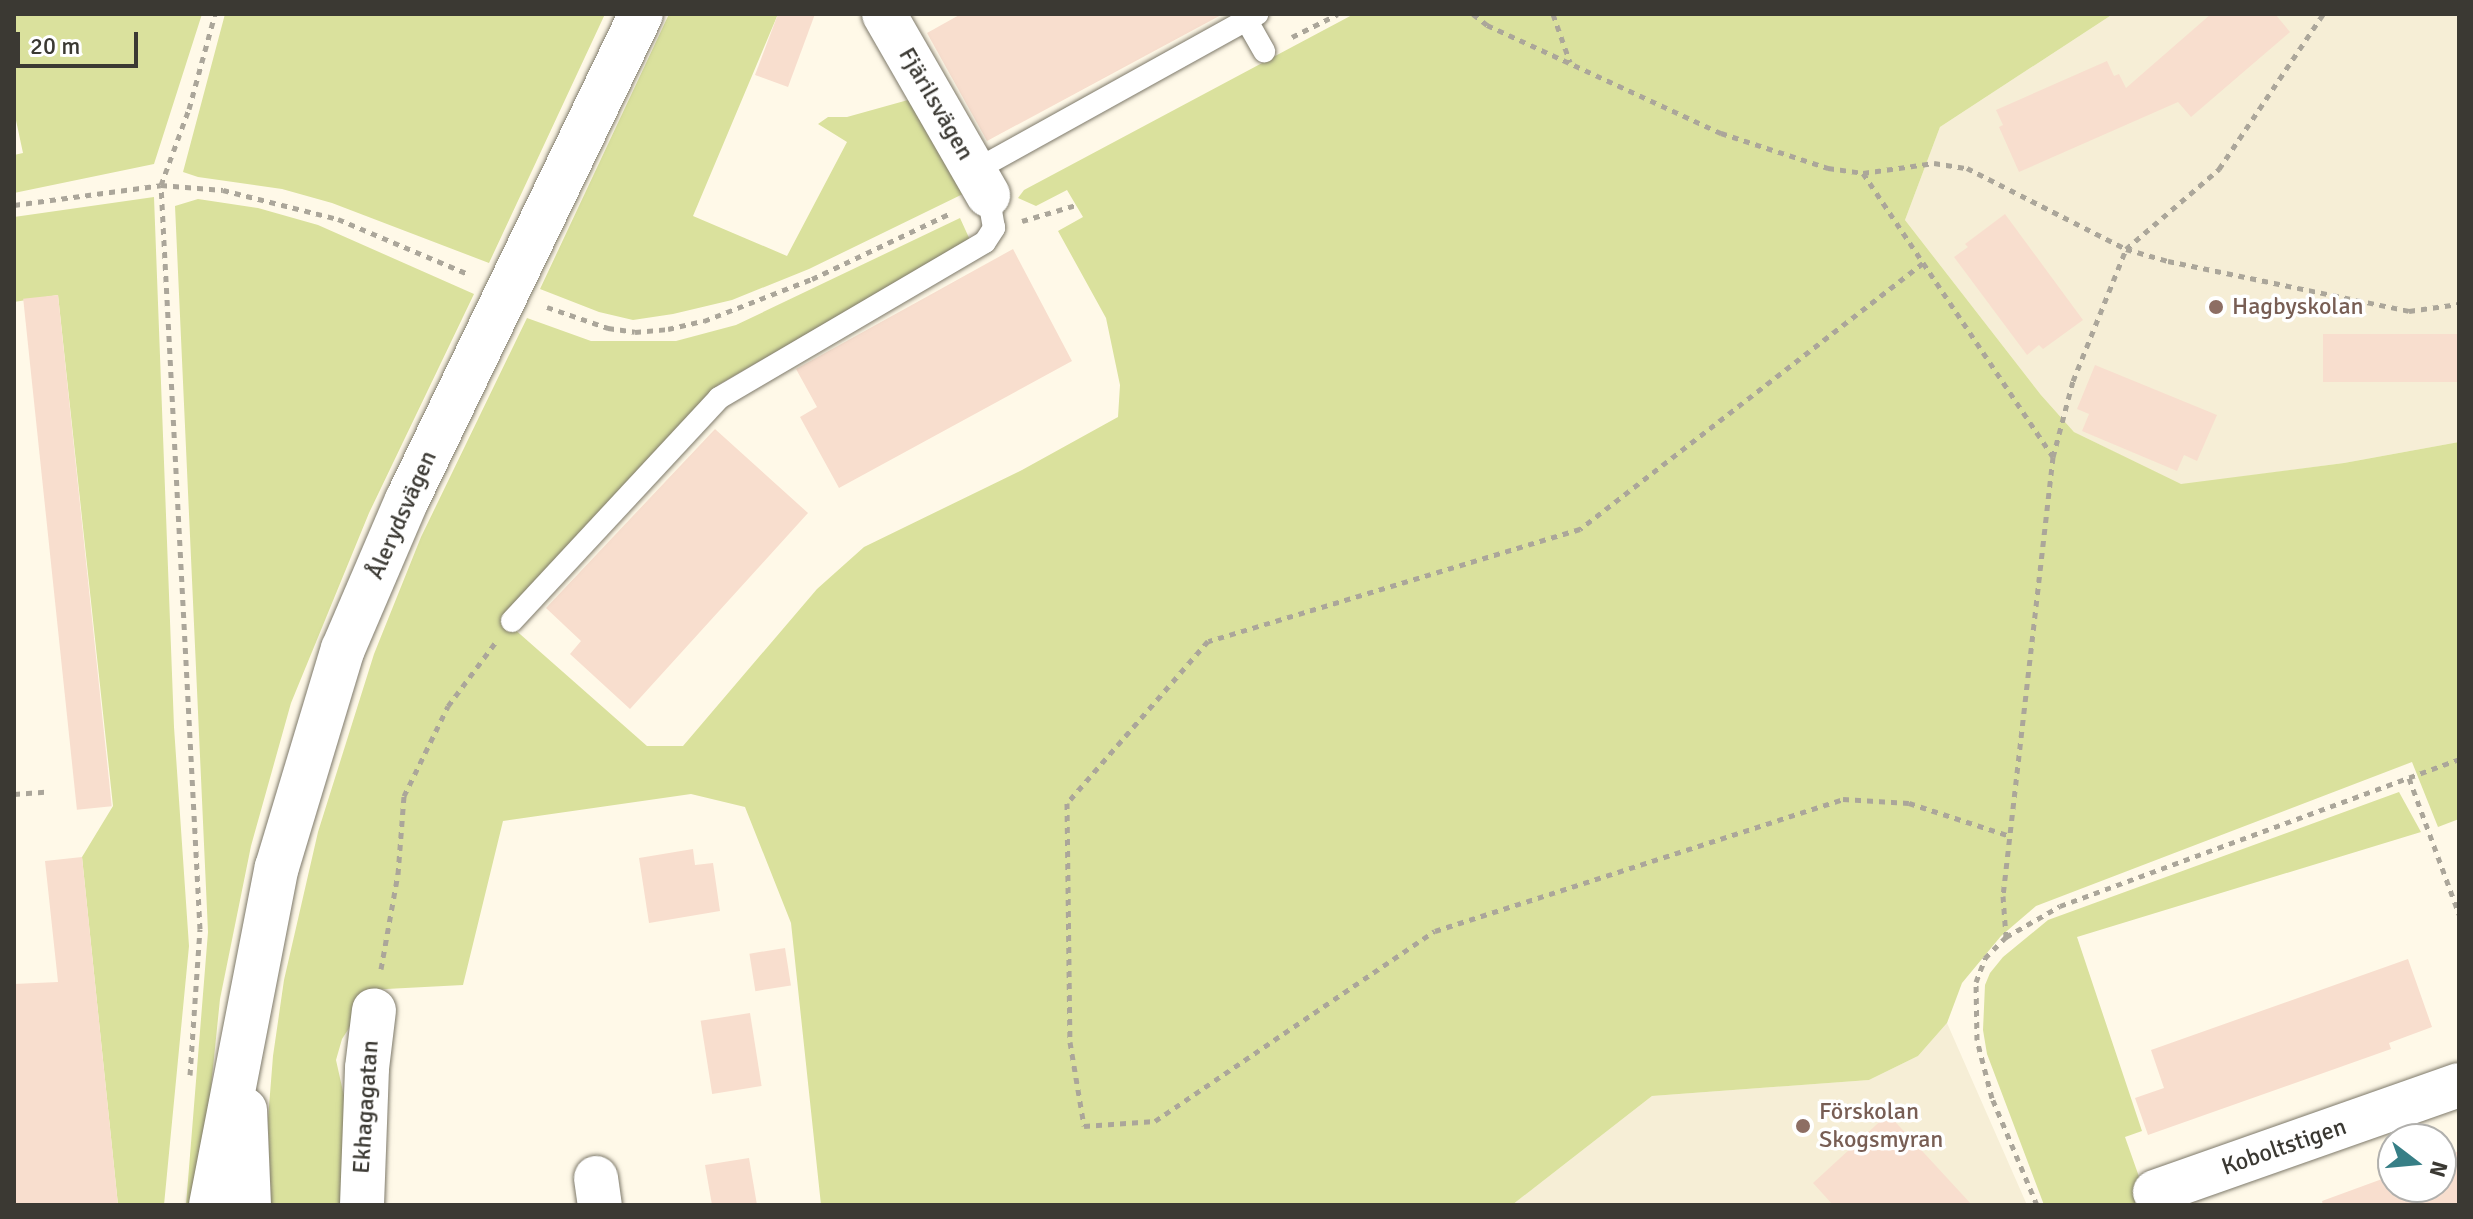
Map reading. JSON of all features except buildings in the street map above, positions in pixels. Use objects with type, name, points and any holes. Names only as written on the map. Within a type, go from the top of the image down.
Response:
[{"type":"main road","name":"Ålerydsvägen","points":[[211,1205],[221,1135],[243,1043],[277,867],[343,649],[407,500],[641,14]]},
{"type":"main road","name":"Fjärilsvägen","points":[[884,14],[986,198]]},
{"type":"main road","name":"Ekhagagatan","points":[[362,1205],[367,1068],[374,1010]]},
{"type":"main road","name":"Ålerydsvägen","points":[[243,1043],[249,1205]]},
{"type":"main road","name":"Koboltstigen","points":[[2155,1192],[2459,1085]]},
{"type":"lane","points":[[512,621],[719,398],[985,242],[986,198],[1249,16],[1264,51]]},
{"type":"path","points":[[189,1086],[200,929],[161,185],[189,109],[215,14]]},
{"type":"path","points":[[1473,14],[1487,25],[1721,133],[1828,168],[1863,173],[1934,163],[1967,168],[2126,249],[2207,270],[2409,311],[2459,304]]},
{"type":"path","points":[[1553,14],[1571,64]]},
{"type":"path","points":[[2006,937],[2002,915],[2053,457],[2073,381],[2126,249],[2219,169],[2324,15]]},
{"type":"path","points":[[1863,173],[2053,457]]},
{"type":"path","points":[[14,205],[161,185],[223,190],[286,203],[338,219],[480,279]]},
{"type":"path","points":[[533,302],[578,321],[608,328],[635,332],[668,329],[704,321],[812,279],[986,198],[1076,205]]},
{"type":"path","points":[[1923,263],[1580,529],[1208,641],[1067,803],[1070,1042],[1084,1126],[1155,1121],[1435,931],[1843,799],[1909,803],[2010,836]]},
{"type":"path","points":[[374,1010],[398,874],[404,796],[448,706],[512,621]]},
{"type":"path","points":[[2037,1205],[1992,1098],[1973,1015],[1976,982],[1985,958],[2006,937],[2060,906],[2459,759]]},
{"type":"path","points":[[2409,778],[2459,914]]},
{"type":"path","points":[[14,794],[45,792]]},
{"type":"shaded area","name":"Hagbyskolan","points":[[2113,14],[2459,14],[2459,442],[2344,463],[2181,485],[2074,432],[2041,395],[1905,220],[1940,127]]},
{"type":"shaded area","name":"Förskolan Skogsmyran","points":[[1947,1023],[2027,1205],[1512,1205],[1652,1096],[1869,1080],[1918,1056]]},
{"type":"green space","points":[[14,14],[202,14],[154,164],[14,193],[14,155],[23,153],[14,111]]},
{"type":"green space","points":[[225,14],[605,14],[489,263],[332,203],[282,189],[183,172]]},
{"type":"green space","points":[[669,14],[778,14],[693,216],[787,256],[847,142],[818,124],[828,117],[847,117],[908,100],[917,101],[967,192],[809,269],[732,300],[673,314],[633,320],[599,312],[540,289]]},
{"type":"green space","points":[[1354,14],[2113,14],[1940,127],[1905,220],[2041,395],[2074,432],[2181,484],[2344,463],[2459,442],[2459,819],[2438,827],[2412,762],[2036,906],[2001,936],[1962,983],[1947,1023],[1918,1056],[1869,1080],[1652,1096],[1512,1205],[821,1205],[791,923],[745,807],[691,794],[503,821],[463,985],[367,990],[355,1019],[342,1039],[336,1060],[346,1105],[342,1205],[271,1205],[268,1119],[273,1056],[284,980],[318,832],[374,654],[421,537],[527,318],[591,341],[676,341],[736,325],[960,218],[970,240],[718,385],[504,620],[647,746],[683,746],[817,589],[864,547],[1022,470],[1118,417],[1120,385],[1106,318],[1058,231],[1083,217],[1067,190],[1036,206],[1018,198],[1024,190]]},
{"type":"green space","points":[[154,197],[174,727],[189,946],[164,1205],[118,1205],[82,857],[113,806],[58,295],[14,302],[14,217]]},
{"type":"green space","points":[[198,199],[258,208],[318,225],[474,294],[369,513],[291,703],[251,846],[220,999],[199,1205],[186,1205],[208,932],[175,206]]},
{"type":"green space","points":[[2399,792],[2421,832],[2077,937],[2142,1131],[2125,1137],[2149,1205],[2044,1205],[1987,1054],[1983,1030],[1985,985],[2003,957],[2048,920]]},
{"type":"place","name":"Hagbyskolan","points":[[2216,307]]},
{"type":"place","name":"Förskolan Skogsmyran","points":[[1803,1126]]}]
